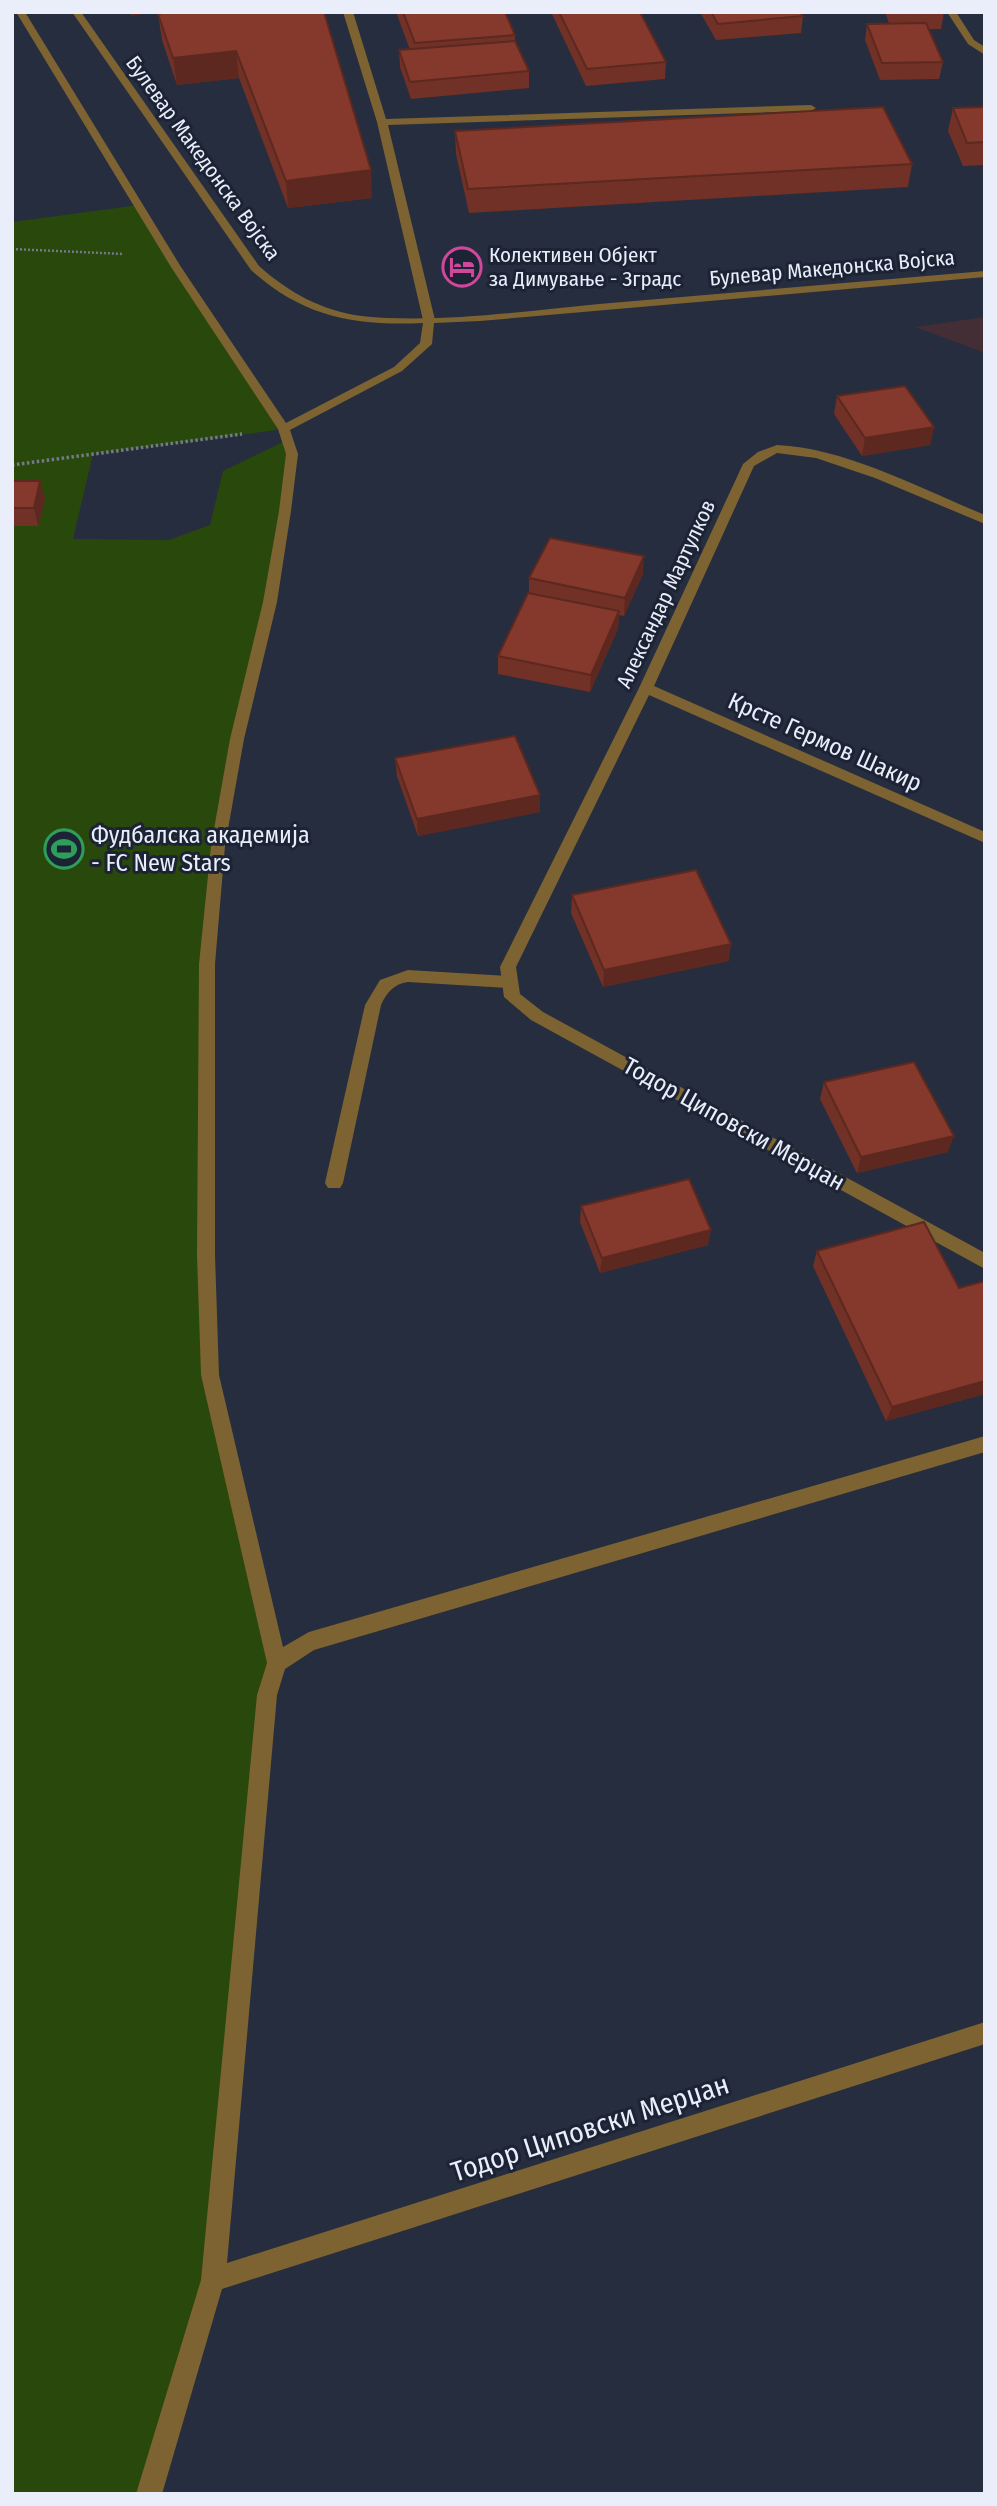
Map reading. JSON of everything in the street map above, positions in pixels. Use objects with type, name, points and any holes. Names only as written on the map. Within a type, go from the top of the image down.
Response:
[{"type":"street","points":[[20,12],[176,267],[284,429],[292,454],[270,602],[237,739],[223,819],[211,905],[207,964],[206,1255],[210,1375],[277,1663],[267,1695],[213,2280],[149,2494]]},
{"type":"street","name":"Булевар Македонска Војска","points":[[76,12],[264,278],[295,300],[333,313],[380,321],[429,320],[985,274]]},
{"type":"street","points":[[284,429],[398,369],[426,344],[429,320],[382,122],[348,12]]},
{"type":"street","points":[[951,12],[971,41],[985,52]]},
{"type":"street","points":[[382,122],[811,107]]},
{"type":"street","name":"Александар Мартулков","points":[[508,975],[646,688],[749,464],[761,454],[779,448],[821,455],[985,520]]},
{"type":"street","name":"Крсте Гермов Шакир","points":[[646,688],[985,838]]},
{"type":"street","points":[[334,1183],[373,1005],[381,988],[394,977],[508,975]]},
{"type":"street","name":"Тодор Циповски Мерџан","points":[[508,975],[512,997],[537,1016],[985,1262]]},
{"type":"street","points":[[277,1663],[309,1642],[985,1444]]},
{"type":"street","name":"Тодор Циповски Мерџан","points":[[213,2280],[985,2033]]},
{"type":"path","points":[[12,249],[113,252],[176,267]]},
{"type":"path","points":[[12,466],[284,429]]},
{"type":"shaded area","points":[[985,317],[985,353],[915,327]]},
{"type":"green space","points":[[139,205],[284,429],[93,454],[73,539],[169,540],[210,525],[223,471],[287,440],[292,454],[211,906],[207,1332],[277,1663],[213,2280],[149,2494],[12,2494],[12,222]]},
{"type":"building","points":[[324,12],[371,170],[286,181],[236,51],[173,58],[158,14]]},
{"type":"building","points":[[403,12],[505,12],[515,35],[415,43]]},
{"type":"building","points":[[559,12],[640,12],[666,62],[587,69]]},
{"type":"building","points":[[711,12],[800,12],[803,16],[718,24]]},
{"type":"building","points":[[926,23],[943,62],[882,63],[867,24]]},
{"type":"building","points":[[515,41],[529,71],[410,82],[399,50]]},
{"type":"building","points":[[883,107],[912,164],[468,189],[455,131]]},
{"type":"building","points":[[985,107],[985,142],[967,143],[953,108]]},
{"type":"building","points":[[905,386],[934,427],[865,438],[837,396]]},
{"type":"building","points":[[12,481],[40,481],[34,508],[12,508]]},
{"type":"building","points":[[550,538],[644,556],[625,598],[529,578]]},
{"type":"building","points":[[528,593],[619,611],[591,675],[498,656]]},
{"type":"building","points":[[515,736],[540,795],[417,819],[395,758]]},
{"type":"building","points":[[696,870],[731,944],[604,970],[572,895]]},
{"type":"building","points":[[914,1062],[954,1136],[861,1157],[824,1082]]},
{"type":"building","points":[[689,1179],[711,1230],[602,1258],[581,1206]]},
{"type":"building","points":[[924,1222],[959,1288],[985,1281],[985,1381],[892,1407],[817,1251]]},
{"type":"place","name":"Колективен Објект за Димување - Зградс","points":[[462,267]]},
{"type":"place","name":"Фудбалска академија - FC New Stars","points":[[64,849]]}]
